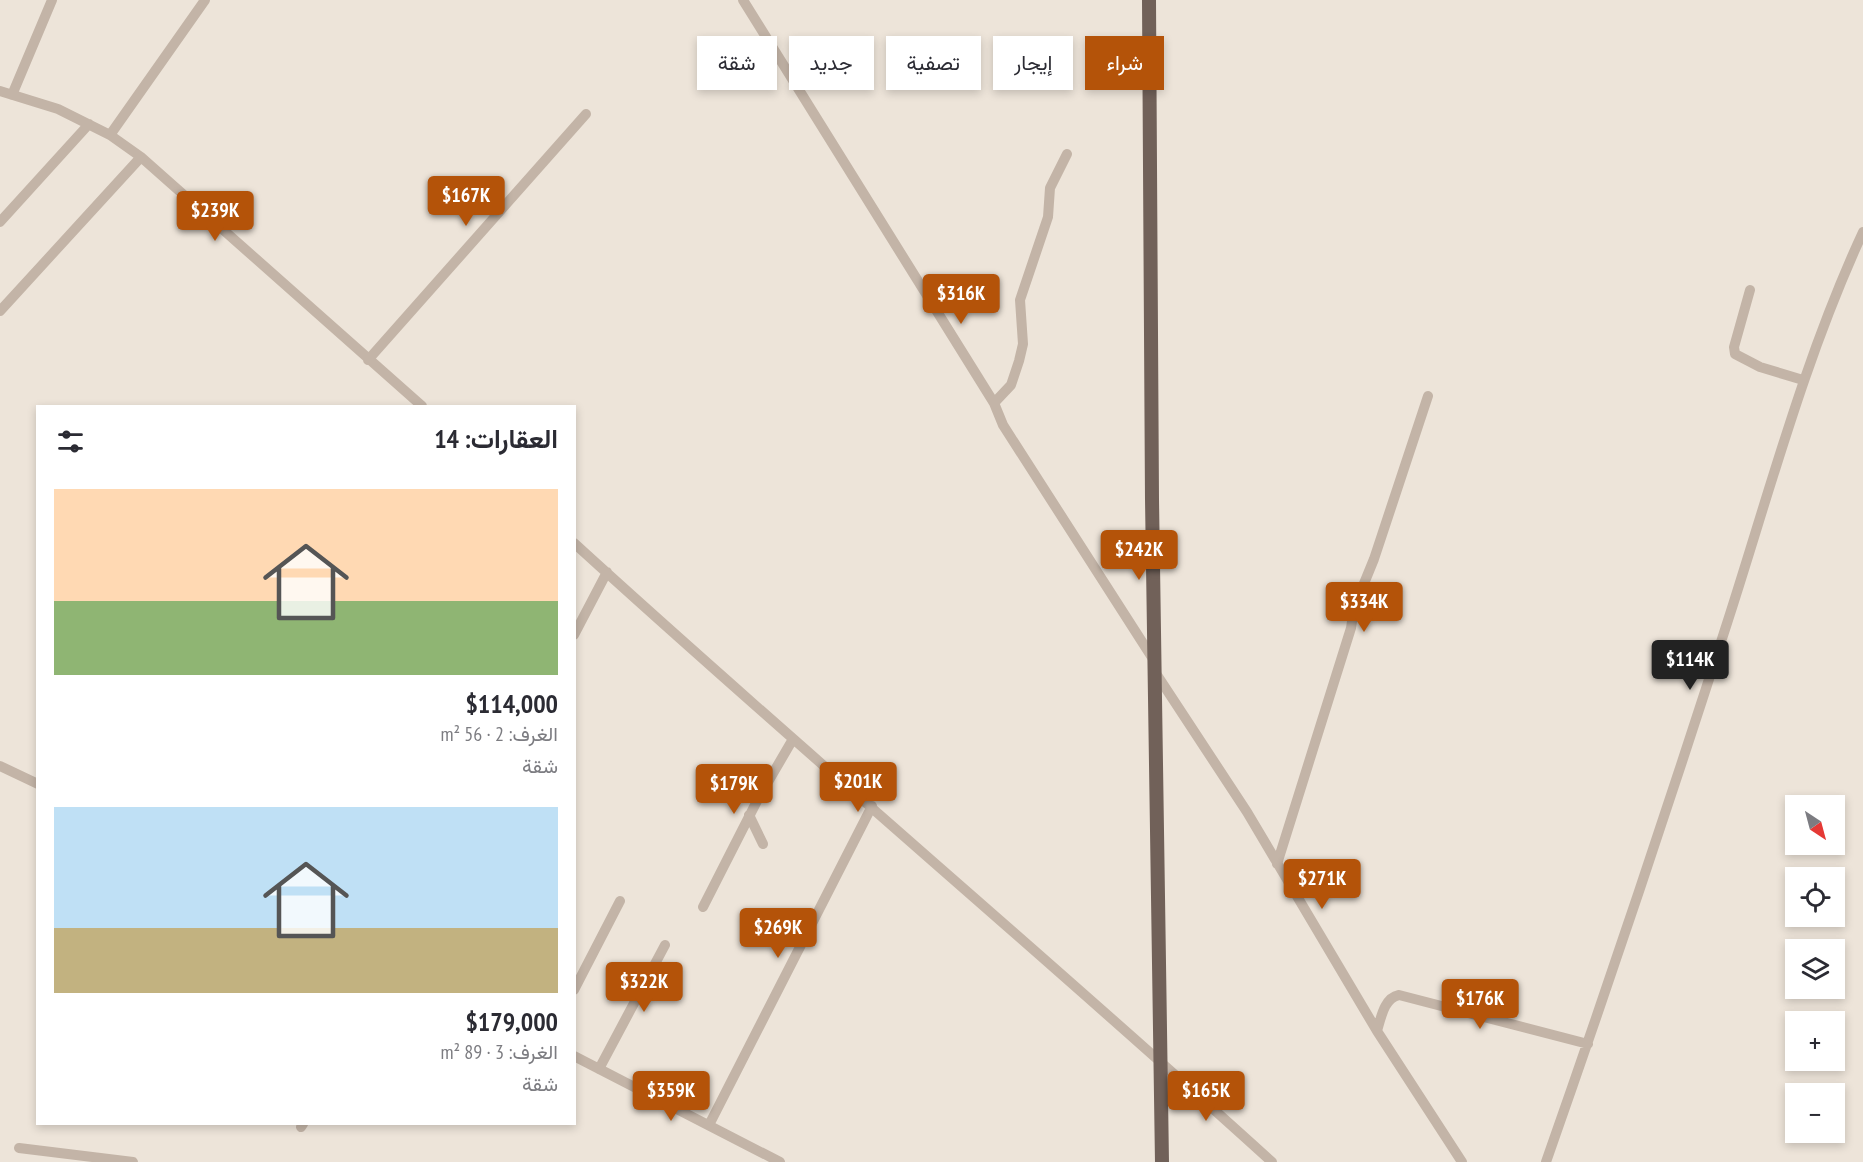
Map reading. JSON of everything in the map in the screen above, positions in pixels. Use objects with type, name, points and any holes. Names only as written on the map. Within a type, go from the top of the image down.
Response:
[{"type":"main road","points":[[1149,0],[1152,500],[1157,670],[1162,1162]]},
{"type":"street","points":[[12,95],[52,0]]},
{"type":"street","points":[[110,135],[205,0]]},
{"type":"street","points":[[743,0],[994,403],[1003,425],[1247,812],[1377,1031],[1462,1162]]},
{"type":"street","points":[[0,91],[58,109],[110,135],[141,157],[421,405]]},
{"type":"street","points":[[368,360],[586,114]]},
{"type":"street","points":[[0,222],[89,124]]},
{"type":"street","points":[[994,403],[1011,385],[1019,361],[1023,344],[1020,300],[1048,217],[1050,188],[1067,154]]},
{"type":"street","points":[[0,311],[141,157]]},
{"type":"street","points":[[1546,1162],[1650,866],[1803,381],[1839,284],[1863,232]]},
{"type":"street","points":[[1750,290],[1734,347],[1735,354],[1760,367],[1803,381]]},
{"type":"street","points":[[1277,864],[1351,628],[1354,608],[1374,559],[1428,396]]},
{"type":"street","points":[[576,545],[1161,1061],[1272,1162]]},
{"type":"street","points":[[576,631],[607,572]]},
{"type":"street","points":[[703,908],[749,815],[794,739]]},
{"type":"street","points":[[0,766],[36,783]]},
{"type":"street","points":[[709,1125],[872,806]]},
{"type":"street","points":[[749,815],[763,844]]},
{"type":"street","points":[[576,986],[620,901]]},
{"type":"street","points":[[599,1069],[665,945]]},
{"type":"street","points":[[1377,1031],[1387,1003],[1394,996],[1399,995],[1588,1044]]},
{"type":"street","points":[[576,1057],[780,1162]]},
{"type":"street","points":[[19,1148],[133,1162]]}]
